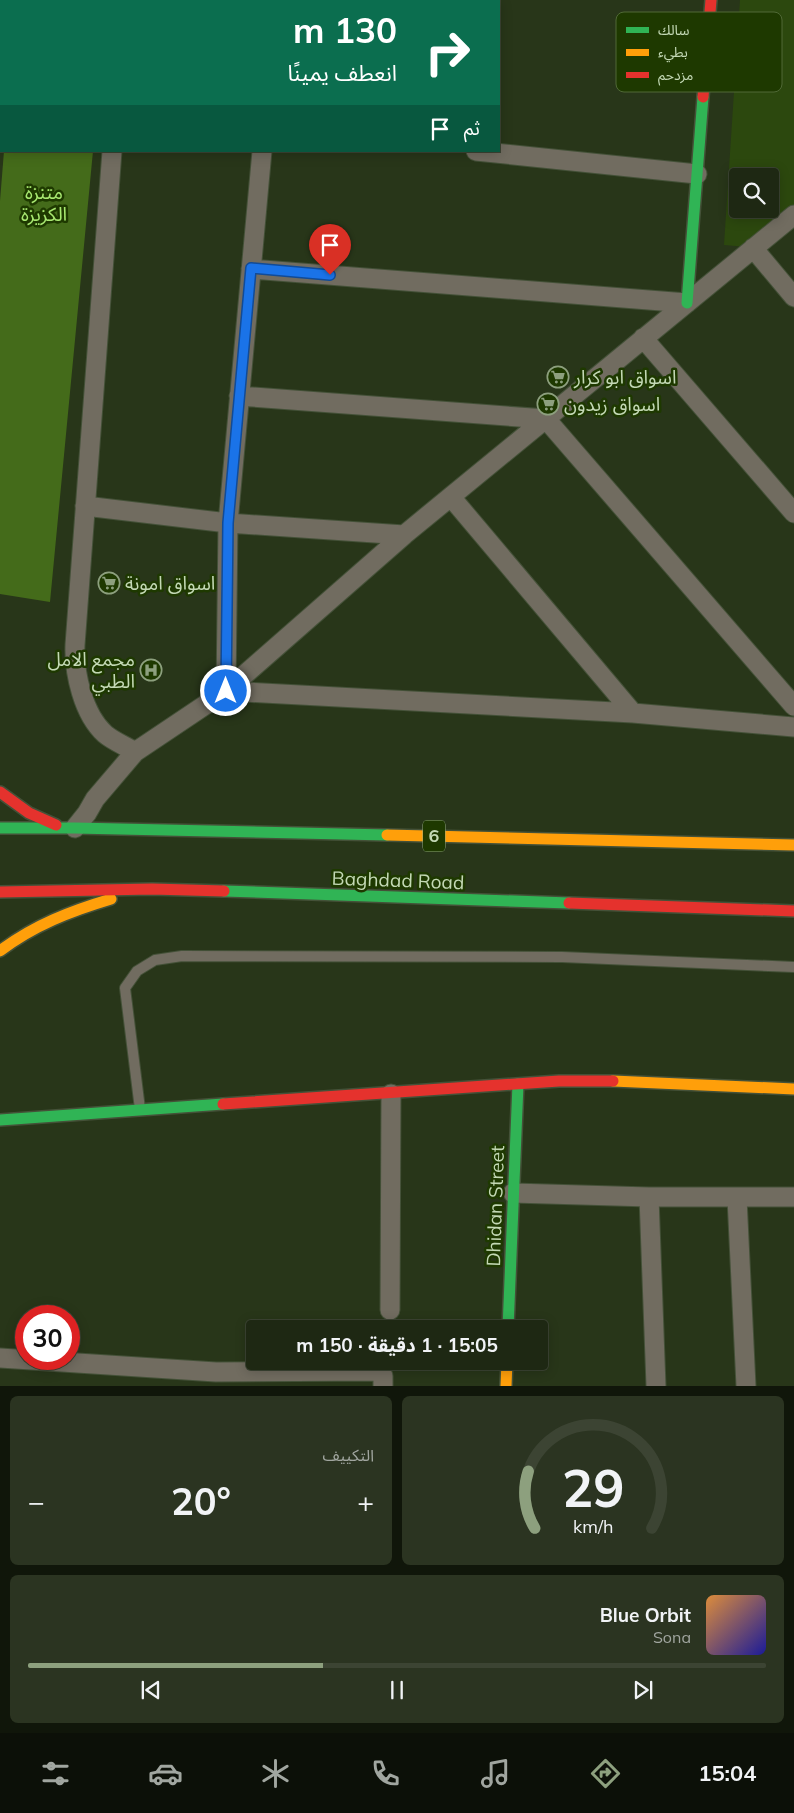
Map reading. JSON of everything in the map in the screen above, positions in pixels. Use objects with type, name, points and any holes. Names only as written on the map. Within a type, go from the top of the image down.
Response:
[{"type":"main road","points":[[687,303],[704,92]]},
{"type":"main road","points":[[0,792],[29,813],[70,828]]},
{"type":"main road","name":"6","points":[[0,828],[794,845]]},
{"type":"main road","points":[[0,951],[22,935],[49,920],[76,910],[152,889]]},
{"type":"main road","name":"Baghdad Road","points":[[0,892],[152,889],[794,911]]},
{"type":"main road","points":[[0,1120],[590,1080],[794,1089]]},
{"type":"main road","name":"Dhidan Street","points":[[508,1320],[518,1084]]},
{"type":"main road","points":[[506,1386],[507,1370]]},
{"type":"street","points":[[112,152],[74,663],[79,686],[89,712],[105,734],[135,752]]},
{"type":"street","points":[[226,691],[228,523],[262,152]]},
{"type":"street","points":[[486,152],[697,174]]},
{"type":"street","points":[[70,828],[87,813],[95,799],[135,752],[226,691],[404,535],[794,215]]},
{"type":"street","points":[[754,248],[794,297]]},
{"type":"street","points":[[251,268],[687,303]]},
{"type":"street","points":[[643,338],[794,513]]},
{"type":"street","points":[[239,396],[546,419],[794,706]]},
{"type":"street","points":[[452,496],[633,713]]},
{"type":"street","points":[[85,506],[228,523],[404,535]]},
{"type":"street","points":[[226,691],[633,713],[794,727]]},
{"type":"street","points":[[390,1310],[391,1094]]},
{"type":"street","points":[[513,1193],[649,1197],[794,1197]]},
{"type":"street","points":[[649,1197],[656,1386]]},
{"type":"street","points":[[737,1198],[746,1386]]},
{"type":"street","points":[[0,1358],[217,1379],[380,1371],[384,1376],[383,1386]]},
{"type":"lane","points":[[140,1110],[125,988],[137,971],[155,960],[182,956],[562,957],[794,967]]},
{"type":"shaded area","points":[[740,0],[794,0],[794,209],[747,247],[724,245],[729,168],[729,218],[779,218],[779,168],[729,168],[734,92],[782,92],[782,12],[739,12]]},
{"type":"green space","name":"متنزة الكزيزة","points":[[4,152],[93,152],[50,602],[0,594],[0,201]]},
{"type":"traffic: fast","points":[[687,303],[703,97]]},
{"type":"traffic: fast","points":[[0,828],[387,835]]},
{"type":"traffic: fast","points":[[224,891],[569,903]]},
{"type":"traffic: fast","points":[[508,1320],[518,1084]]},
{"type":"traffic: fast","points":[[0,1120],[223,1104]]},
{"type":"traffic: slow","points":[[387,835],[794,845]]},
{"type":"traffic: slow","points":[[0,951],[40,926],[111,899]]},
{"type":"traffic: slow","points":[[613,1081],[794,1089]]},
{"type":"traffic: slow","points":[[506,1386],[507,1370]]},
{"type":"traffic: jam","points":[[710,12],[711,0]]},
{"type":"traffic: jam","points":[[703,92],[703,97]]},
{"type":"traffic: jam","points":[[0,792],[29,813],[56,825]]},
{"type":"traffic: jam","points":[[0,892],[152,889],[224,891]]},
{"type":"traffic: jam","points":[[569,903],[794,911]]},
{"type":"traffic: jam","points":[[223,1104],[559,1081],[613,1081]]},
{"type":"place","name":"اسواق ابو كرار","points":[[558,377]]},
{"type":"place","name":"اسواق زيدون","points":[[548,404]]},
{"type":"place","name":"اسواق امونة","points":[[109,583]]},
{"type":"place","name":"مجمع الامل الطبي","points":[[151,670]]},
{"type":"route","points":[[226,691],[228,523],[251,268],[330,275]]}]
